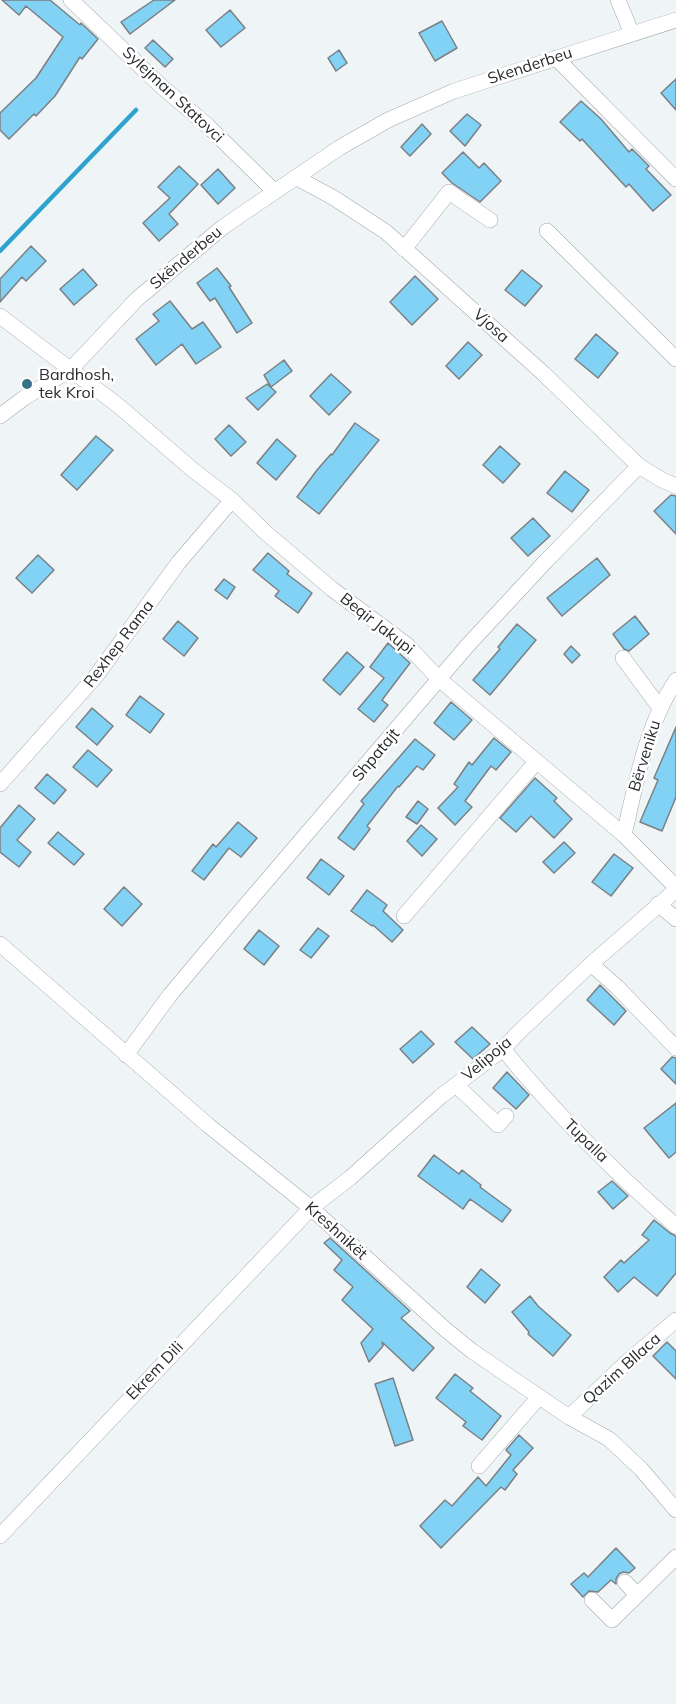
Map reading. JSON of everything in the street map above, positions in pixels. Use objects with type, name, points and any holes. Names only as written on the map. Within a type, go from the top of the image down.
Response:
[{"type":"street","name":"Sylejman Statovci","points":[[71,0],[161,86],[208,126],[274,191]]},
{"type":"street","points":[[618,0],[632,34]]},
{"type":"street","name":"Skenderbeu","points":[[388,120],[454,91],[676,20]]},
{"type":"street","points":[[556,58],[676,179]]},
{"type":"street","name":"Skënderbeu","points":[[0,416],[71,369],[137,299],[223,227],[339,148],[388,120]]},
{"type":"street","name":"Vjosa","points":[[297,178],[334,198],[386,232],[544,374],[639,466],[676,486]]},
{"type":"street","points":[[404,249],[449,192],[490,220]]},
{"type":"street","points":[[547,231],[676,359]]},
{"type":"street","name":"Beqir Jakupi","points":[[0,316],[15,330],[71,369],[232,500],[265,532],[332,589],[407,645],[440,679],[624,835],[676,888]]},
{"type":"street","name":"Shpatajt","points":[[126,1055],[170,995],[440,679],[546,561],[639,466]]},
{"type":"street","name":"Rexhep Rama","points":[[0,784],[96,676],[179,562],[232,500]]},
{"type":"street","points":[[623,658],[660,708]]},
{"type":"street","name":"Bërveniku","points":[[624,835],[641,762],[660,708],[676,680]]},
{"type":"street","points":[[404,916],[536,762]]},
{"type":"street","name":"Velipoja","points":[[311,1208],[350,1178],[456,1085],[503,1049],[518,1032],[591,964],[676,888]]},
{"type":"street","points":[[658,904],[676,919]]},
{"type":"street","name":"Kreshnikët","points":[[0,944],[209,1126],[311,1208],[446,1330],[539,1397],[609,1439],[641,1468],[676,1510]]},
{"type":"street","points":[[591,964],[617,987],[676,1048]]},
{"type":"street","name":"Tupalla","points":[[503,1049],[542,1097],[587,1144],[676,1226]]},
{"type":"street","points":[[456,1085],[498,1125],[506,1116]]},
{"type":"street","name":"Ekrem Dili","points":[[0,1536],[311,1208]]},
{"type":"street","name":"Qazim Bllaca","points":[[569,1417],[676,1320]]},
{"type":"street","points":[[479,1466],[539,1397]]},
{"type":"street","points":[[592,1600],[612,1620],[676,1557]]},
{"type":"street","points":[[625,1582],[637,1595]]},
{"type":"building","points":[[2,0],[50,0],[98,39],[82,59],[80,57],[55,96],[9,139],[0,130],[0,113],[36,78],[63,37],[26,6],[19,15]]},
{"type":"building","points":[[154,0],[175,0],[130,34],[121,22]]},
{"type":"building","points":[[230,10],[245,28],[221,47],[206,30]]},
{"type":"building","points":[[442,21],[457,48],[435,61],[419,33]]},
{"type":"building","points":[[153,40],[173,59],[165,67],[145,48]]},
{"type":"building","points":[[339,50],[347,63],[336,71],[328,58]]},
{"type":"building","points":[[676,79],[676,110],[661,93]]},
{"type":"building","points":[[581,101],[601,119],[629,152],[632,149],[649,166],[646,169],[671,195],[653,211],[629,184],[626,187],[582,139],[580,141],[560,122]]},
{"type":"building","points":[[467,114],[481,125],[465,146],[450,131]]},
{"type":"building","points":[[422,124],[431,134],[410,156],[401,147]]},
{"type":"building","points":[[463,152],[479,168],[484,163],[501,181],[480,202],[452,183],[442,173]]},
{"type":"building","points":[[179,166],[198,184],[169,214],[178,224],[159,241],[143,223],[170,198],[158,187]]},
{"type":"building","points":[[218,169],[235,188],[218,204],[201,185]]},
{"type":"building","points":[[31,246],[46,261],[26,281],[22,277],[0,302],[0,279]]},
{"type":"building","points":[[217,268],[231,286],[229,287],[252,323],[237,333],[215,298],[210,301],[197,283]]},
{"type":"building","points":[[83,269],[97,285],[74,305],[60,289]]},
{"type":"building","points":[[522,270],[542,286],[525,306],[505,290]]},
{"type":"building","points":[[415,276],[438,299],[412,325],[390,302]]},
{"type":"building","points":[[170,301],[192,329],[203,322],[221,347],[196,364],[182,344],[156,365],[136,339],[159,321],[153,314]]},
{"type":"building","points":[[596,334],[618,353],[598,378],[575,359]]},
{"type":"building","points":[[468,342],[482,355],[459,379],[446,366]]},
{"type":"building","points":[[284,360],[292,371],[271,387],[264,375]]},
{"type":"building","points":[[331,374],[351,392],[329,415],[310,396]]},
{"type":"building","points":[[267,384],[276,392],[258,410],[246,398]]},
{"type":"building","points":[[355,423],[379,440],[319,514],[297,497]]},
{"type":"building","points":[[229,425],[246,442],[231,456],[215,439]]},
{"type":"building","points":[[96,436],[113,450],[77,490],[61,475]]},
{"type":"building","points":[[277,439],[296,456],[276,480],[257,463]]},
{"type":"building","points":[[500,446],[520,464],[503,483],[483,465]]},
{"type":"building","points":[[565,471],[589,490],[572,512],[547,493]]},
{"type":"building","points":[[671,495],[676,496],[676,534],[654,511]]},
{"type":"building","points":[[533,518],[550,536],[528,556],[511,538]]},
{"type":"building","points":[[268,553],[289,571],[287,574],[312,593],[298,613],[275,596],[279,591],[253,570]]},
{"type":"building","points":[[38,555],[54,570],[32,593],[16,578]]},
{"type":"building","points":[[597,558],[610,575],[562,616],[547,598]]},
{"type":"building","points":[[224,579],[235,587],[227,599],[215,590]]},
{"type":"building","points":[[635,616],[649,634],[629,651],[624,649],[613,634]]},
{"type":"building","points":[[178,621],[198,638],[184,656],[163,639]]},
{"type":"building","points":[[517,624],[536,640],[490,695],[473,680],[500,649],[498,647]]},
{"type":"building","points":[[388,643],[410,663],[382,700],[388,705],[374,722],[358,709],[384,678],[370,667]]},
{"type":"building","points":[[571,646],[580,655],[572,663],[564,654]]},
{"type":"building","points":[[347,652],[364,667],[340,695],[323,680]]},
{"type":"building","points":[[140,696],[164,714],[150,733],[126,715]]},
{"type":"building","points":[[451,702],[472,720],[454,740],[434,723]]},
{"type":"building","points":[[92,708],[113,726],[97,745],[76,727]]},
{"type":"building","points":[[676,727],[676,797],[662,831],[640,822],[658,780],[654,778]]},
{"type":"building","points":[[494,738],[511,752],[496,770],[491,766],[465,801],[472,807],[455,825],[438,808],[458,787],[454,784],[469,762],[472,765]]},
{"type":"building","points":[[415,739],[435,755],[423,770],[417,766],[398,786],[367,826],[370,829],[354,850],[338,838],[364,804],[361,801]]},
{"type":"building","points":[[88,750],[112,770],[97,787],[73,767]]},
{"type":"building","points":[[47,774],[66,790],[54,804],[35,788]]},
{"type":"building","points":[[535,778],[557,798],[554,801],[572,819],[554,838],[531,816],[516,832],[500,818]]},
{"type":"building","points":[[418,801],[428,809],[417,824],[406,817]]},
{"type":"building","points":[[19,805],[35,819],[17,840],[31,852],[19,867],[0,852],[0,828]]},
{"type":"building","points":[[238,822],[257,838],[241,857],[229,848],[204,880],[192,871],[213,844],[216,847]]},
{"type":"building","points":[[421,825],[437,839],[422,856],[407,841]]},
{"type":"building","points":[[58,832],[84,854],[74,865],[48,843]]},
{"type":"building","points":[[564,842],[575,853],[554,873],[543,862]]},
{"type":"building","points":[[614,854],[633,868],[611,896],[592,882]]},
{"type":"building","points":[[321,859],[344,876],[329,895],[307,878]]},
{"type":"building","points":[[124,887],[142,904],[122,926],[104,909]]},
{"type":"building","points":[[367,890],[387,905],[383,911],[403,930],[392,942],[373,925],[351,911]]},
{"type":"building","points":[[318,928],[329,936],[311,958],[300,950]]},
{"type":"building","points":[[259,930],[279,946],[264,965],[244,949]]},
{"type":"building","points":[[600,985],[626,1011],[614,1025],[587,1000]]},
{"type":"building","points":[[472,1027],[490,1044],[473,1059],[455,1042]]},
{"type":"building","points":[[421,1031],[434,1044],[413,1063],[400,1049]]},
{"type":"building","points":[[672,1057],[676,1058],[676,1084],[661,1069]]},
{"type":"building","points":[[507,1072],[529,1095],[516,1109],[493,1088]]},
{"type":"building","points":[[676,1103],[676,1152],[669,1158],[644,1128]]},
{"type":"building","points":[[434,1155],[459,1174],[462,1170],[511,1210],[502,1222],[470,1199],[463,1209],[418,1176]]},
{"type":"building","points":[[612,1181],[628,1196],[613,1209],[598,1192]]},
{"type":"building","points":[[654,1220],[676,1236],[676,1273],[657,1296],[634,1277],[618,1292],[604,1277],[621,1260],[624,1263],[649,1240],[642,1235]]},
{"type":"building","points":[[330,1238],[410,1311],[401,1318],[434,1348],[413,1371],[382,1342],[383,1346],[369,1362],[361,1343],[373,1329],[342,1300],[353,1287],[334,1270],[342,1260],[324,1243]]},
{"type":"building","points":[[481,1269],[500,1285],[485,1303],[467,1287]]},
{"type":"building","points":[[530,1296],[571,1335],[553,1356],[528,1334],[529,1332],[512,1312]]},
{"type":"building","points":[[667,1342],[676,1351],[676,1379],[653,1356]]},
{"type":"building","points":[[455,1374],[473,1388],[470,1391],[501,1416],[482,1440],[463,1426],[466,1422],[436,1398]]},
{"type":"building","points":[[393,1378],[413,1440],[395,1446],[375,1384]]},
{"type":"building","points":[[519,1435],[533,1448],[513,1470],[517,1474],[505,1490],[501,1487],[441,1548],[420,1526],[445,1500],[452,1506],[478,1477],[486,1486],[511,1455],[506,1450]]},
{"type":"building","points":[[616,1548],[635,1568],[629,1573],[619,1574],[616,1584],[611,1580],[598,1592],[589,1591],[583,1597],[571,1584],[584,1573],[588,1577]]},
{"type":"waterway","points":[[0,251],[136,110]]},
{"type":"place","name":"Bardhosh, tek Kroi","points":[[27,384]]}]
